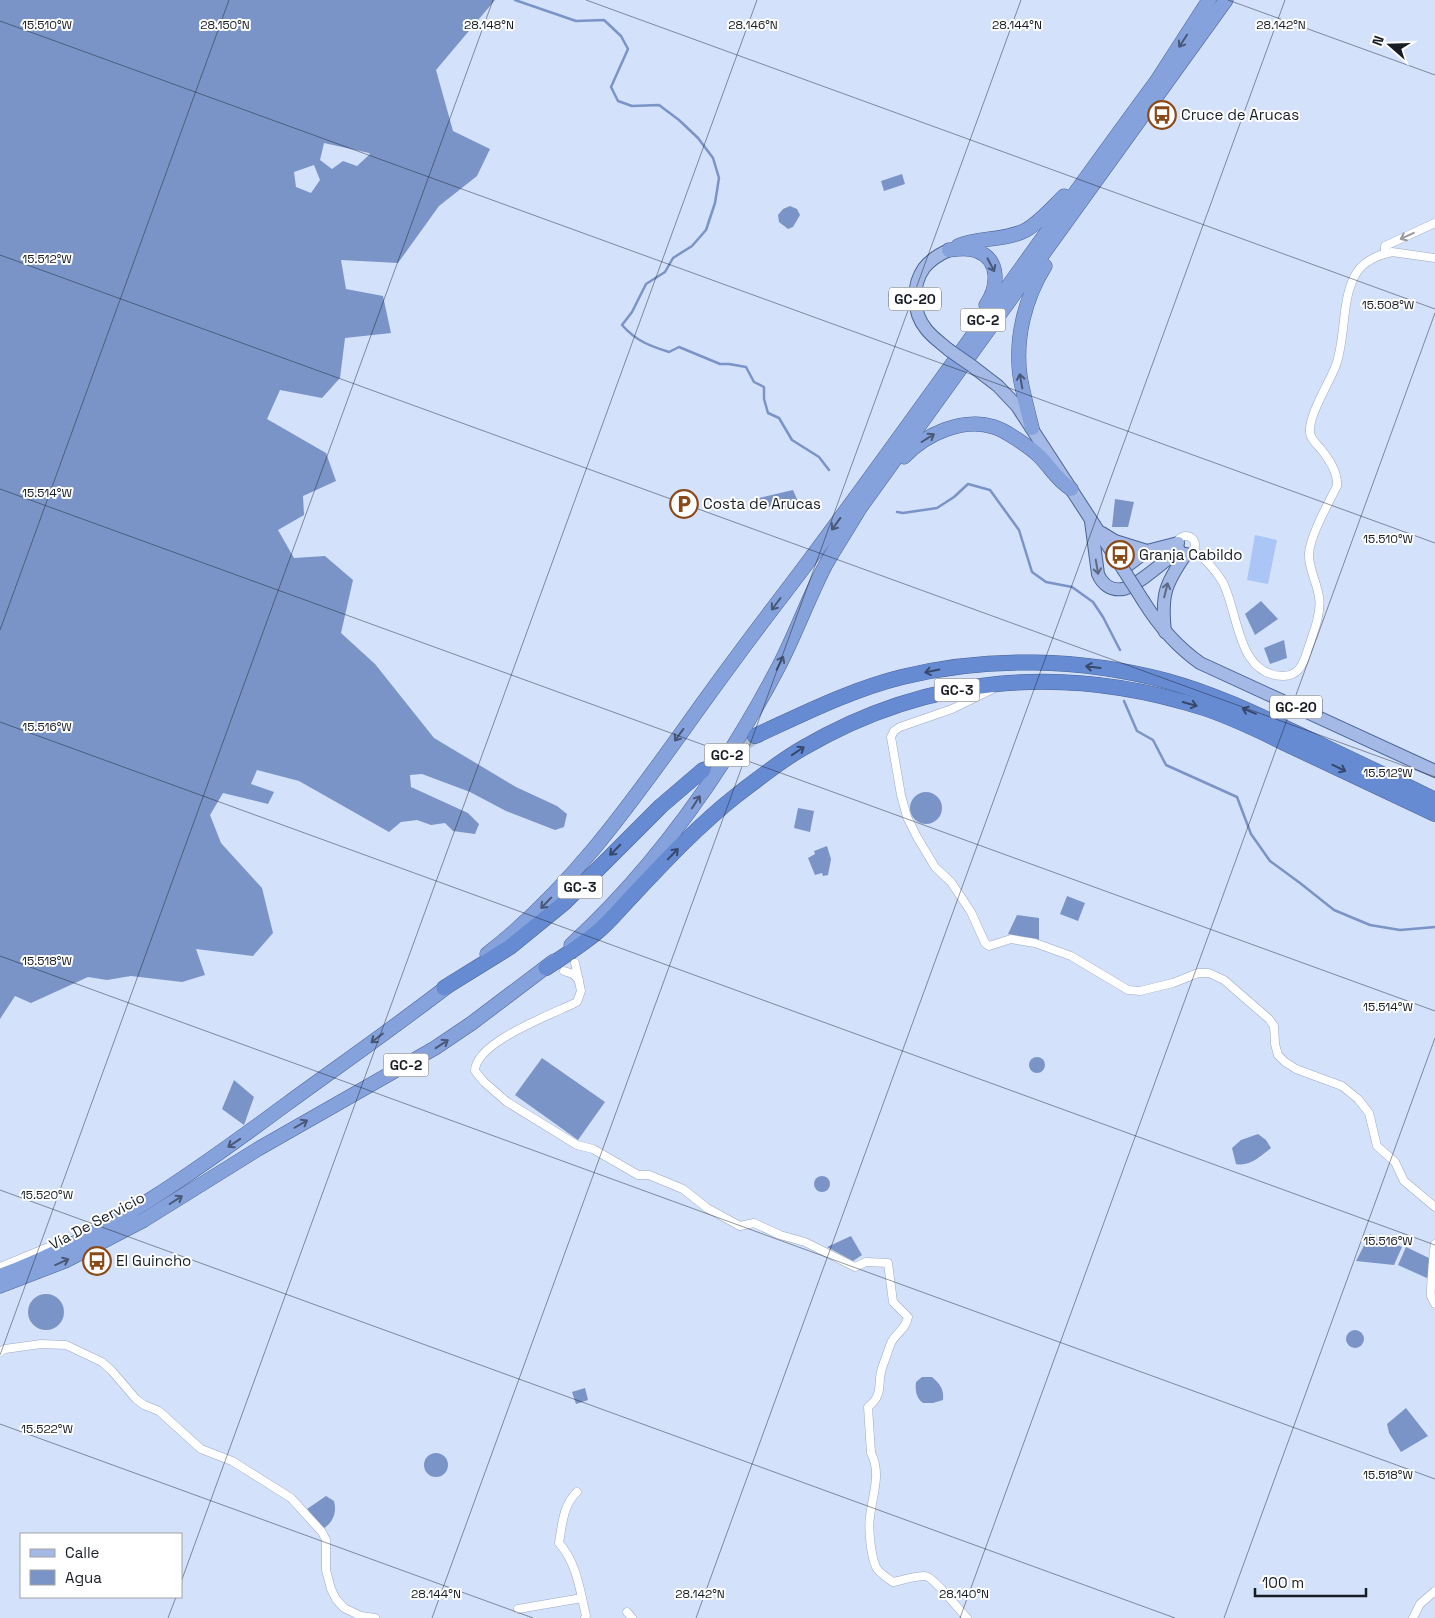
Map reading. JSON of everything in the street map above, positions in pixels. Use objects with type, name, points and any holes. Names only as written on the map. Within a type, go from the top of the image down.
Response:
[{"type":"highway","name":"GC-2","points":[[0,1286],[65,1261],[144,1220],[258,1149],[435,1048],[546,968],[596,922],[688,814],[744,729],[779,665],[825,566],[877,476],[1091,170],[1156,82],[1209,0]]},
{"type":"highway","name":"GC-2","points":[[0,1276],[25,1267],[91,1234],[167,1188],[238,1140],[444,988],[510,937],[539,910],[591,854],[626,809],[727,669],[805,566],[877,476],[1075,211],[1226,0]]},
{"type":"highway","points":[[949,250],[967,242],[1012,235],[1025,230],[1043,217],[1091,170]]},
{"type":"highway","points":[[1032,428],[1020,375],[1020,330],[1028,301],[1037,279],[1061,240],[1075,211]]},
{"type":"highway","points":[[877,476],[888,442],[990,298],[994,288],[996,278],[994,270],[986,256],[965,248],[949,250]]},
{"type":"highway","points":[[877,476],[935,434],[956,426],[977,424],[994,427],[1006,432],[1038,455],[1054,475],[1071,488]]},
{"type":"highway","name":"GC-3","points":[[755,736],[842,696],[902,677],[957,667],[1010,663],[1092,666],[1168,681],[1211,696],[1260,716],[1435,800]]},
{"type":"highway","name":"GC-3","points":[[546,968],[598,932],[682,844],[736,796],[802,749],[850,723],[901,703],[950,691],[1006,683],[1051,681],[1088,683],[1154,694],[1207,709],[1254,729],[1435,814]]},
{"type":"highway","points":[[954,703],[991,690],[1052,687],[1154,694]]},
{"type":"highway","name":"GC-3","points":[[444,988],[510,948],[564,903],[661,806],[703,770]]},
{"type":"main road","name":"GC-20","points":[[949,250],[936,256],[925,267],[918,279],[915,290],[915,304],[924,328],[932,337],[998,386],[1017,406],[1165,632],[1189,655],[1207,666],[1435,771]]},
{"type":"main road","points":[[1090,519],[1098,574],[1101,582],[1111,588],[1125,589],[1184,549]]},
{"type":"main road","points":[[1100,532],[1115,541],[1146,551],[1184,549]]},
{"type":"main road","points":[[1165,632],[1163,609],[1165,593],[1184,549]]},
{"type":"main road","points":[[1123,569],[1146,551]]},
{"type":"street","points":[[1389,252],[1385,246],[1435,223]]},
{"type":"street","points":[[1184,549],[1206,560],[1223,582],[1235,614],[1242,645],[1251,660],[1261,670],[1285,676],[1294,674],[1303,666],[1319,608],[1320,597],[1310,564],[1310,552],[1313,539],[1338,478],[1322,450],[1313,440],[1310,432],[1325,386],[1336,365],[1351,285],[1356,272],[1365,262],[1389,252],[1435,258]]},
{"type":"street","points":[[954,703],[900,727],[894,731],[891,737],[901,795],[907,817],[935,867],[951,882],[971,912],[985,943],[989,946],[1011,938],[1035,942],[1070,956],[1128,990],[1140,991],[1173,983],[1198,973],[1209,972],[1224,980],[1269,1019],[1274,1026],[1278,1055],[1285,1062],[1296,1069],[1342,1086],[1358,1099],[1369,1113],[1376,1146],[1395,1162],[1404,1180],[1435,1207]]},
{"type":"street","points":[[575,962],[581,991],[577,1002],[525,1025],[504,1038],[481,1057],[475,1064],[475,1071],[484,1082],[507,1102],[577,1145],[593,1149],[638,1175],[649,1175],[684,1189],[707,1208],[740,1226],[754,1223],[780,1235],[805,1242],[855,1267],[866,1262],[888,1263],[892,1302],[908,1317],[907,1324],[892,1341],[880,1373],[879,1391],[876,1401],[868,1407],[872,1453],[875,1459],[877,1477],[870,1517],[870,1537],[876,1566],[885,1577],[893,1582],[926,1576],[934,1579],[967,1618]]},
{"type":"street","points":[[564,971],[574,974],[580,980]]},
{"type":"street","name":"Vía De Servicio","points":[[0,1267],[79,1234],[146,1195],[167,1188]]},
{"type":"street","points":[[1435,1244],[1433,1250],[1431,1295],[1435,1304]]},
{"type":"street","points":[[0,1352],[5,1349],[41,1344],[66,1345],[102,1362],[136,1399],[144,1405],[159,1411],[201,1449],[232,1462],[291,1498],[322,1532],[326,1540],[326,1570],[336,1599],[344,1608],[361,1616],[374,1618]]},
{"type":"street","points":[[577,1492],[571,1498],[563,1518],[559,1543],[566,1550],[578,1579],[585,1618]]},
{"type":"street","points":[[1413,1618],[1420,1604],[1435,1591]]},
{"type":"street","points":[[518,1609],[582,1598]]},
{"type":"shaded area","points":[[1255,535],[1277,540],[1268,584],[1247,580]]},
{"type":"water","points":[[0,0],[495,0],[436,70],[453,131],[490,149],[477,176],[439,206],[398,263],[341,260],[346,289],[383,296],[391,333],[345,338],[340,378],[322,398],[280,390],[267,419],[326,453],[336,481],[303,496],[304,515],[278,530],[294,558],[325,556],[353,580],[341,633],[375,664],[434,738],[516,787],[557,806],[567,814],[564,827],[555,830],[506,811],[470,792],[422,774],[410,775],[411,787],[468,813],[479,824],[475,834],[453,831],[445,823],[431,825],[417,820],[401,822],[389,832],[299,781],[257,770],[251,784],[274,792],[268,804],[223,793],[210,815],[221,843],[262,888],[273,933],[253,956],[196,949],[205,975],[182,982],[131,976],[107,980],[88,977],[31,1003],[15,996],[0,1019]],"holes":[[[324,143],[369,153],[370,154],[357,166],[343,161],[332,169],[320,160]],[[314,165],[320,180],[311,193],[296,187],[294,172]]]},
{"type":"water","points":[[902,174],[905,184],[884,191],[881,181]]},
{"type":"water","points":[[790,206],[797,209],[800,215],[793,227],[788,229],[779,222],[778,215],[783,209]]},
{"type":"water","points":[[793,490],[800,506],[797,509],[760,506],[759,498]]},
{"type":"water","points":[[1115,499],[1134,502],[1128,527],[1112,527]]},
{"type":"water","points":[[1261,601],[1278,619],[1255,635],[1245,614]]},
{"type":"water","points":[[1284,640],[1287,658],[1270,664],[1264,648]]},
{"type":"water","points":[[926,792],[937,797],[942,808],[937,819],[926,824],[915,819],[910,808],[915,797]]},
{"type":"water","points":[[798,808],[814,811],[810,832],[794,828]]},
{"type":"water","points":[[827,846],[831,859],[828,875],[823,876],[822,873],[815,875],[808,858],[815,854],[814,851]]},
{"type":"water","points":[[1067,896],[1085,903],[1078,921],[1060,914]]},
{"type":"water","points":[[1017,915],[1039,918],[1039,940],[1008,934]]},
{"type":"water","points":[[1037,1057],[1043,1059],[1045,1065],[1043,1071],[1037,1073],[1031,1071],[1029,1065],[1031,1059]]},
{"type":"water","points":[[542,1058],[605,1102],[578,1140],[515,1095]]},
{"type":"water","points":[[234,1080],[254,1097],[244,1125],[222,1109]]},
{"type":"water","points":[[1258,1134],[1266,1140],[1271,1148],[1246,1164],[1236,1164],[1232,1148],[1241,1140]]},
{"type":"water","points":[[822,1176],[830,1184],[822,1192],[814,1184]]},
{"type":"water","points":[[1370,1234],[1402,1247],[1394,1265],[1356,1261]]},
{"type":"water","points":[[851,1236],[862,1255],[853,1261],[827,1247]]},
{"type":"water","points":[[1406,1247],[1429,1258],[1429,1279],[1398,1265]]},
{"type":"water","points":[[46,1294],[53,1295],[59,1299],[63,1305],[63,1319],[59,1325],[53,1329],[46,1330],[39,1329],[33,1325],[29,1319],[28,1312],[29,1305],[33,1299],[39,1295]]},
{"type":"water","points":[[1351,1330],[1359,1330],[1364,1335],[1362,1346],[1351,1348],[1346,1343],[1346,1335]]},
{"type":"water","points":[[922,1377],[932,1377],[937,1382],[942,1390],[943,1400],[923,1403],[919,1399],[916,1394],[916,1382]]},
{"type":"water","points":[[585,1388],[588,1400],[576,1404],[572,1392]]},
{"type":"water","points":[[1406,1408],[1428,1436],[1401,1452],[1389,1433],[1387,1424]]},
{"type":"water","points":[[436,1453],[445,1456],[448,1465],[445,1474],[436,1477],[427,1474],[424,1465],[427,1456]]},
{"type":"water","points":[[326,1496],[334,1501],[335,1509],[332,1520],[323,1529],[307,1509]]},
{"type":"waterway","points":[[515,0],[576,21],[604,20],[621,36],[628,49],[611,87],[618,101],[632,106],[659,105],[698,138],[713,158],[719,178],[715,203],[706,230],[692,246],[673,258],[665,272],[646,284],[632,312],[622,325],[638,339],[662,350],[669,352],[679,347],[720,364],[746,367],[754,382],[764,387],[764,399],[768,413],[779,418],[792,440],[819,457],[829,470]]},
{"type":"waterway","points":[[897,512],[903,513],[937,508],[954,497],[968,484],[990,490],[1019,530],[1032,572],[1046,582],[1072,587],[1093,602],[1120,650]]},
{"type":"waterway","points":[[1124,701],[1137,731],[1153,740],[1166,765],[1237,797],[1251,834],[1270,861],[1334,910],[1370,925],[1400,930],[1435,927]]},
{"type":"tunnel","points":[[703,770],[755,736]]},
{"type":"place","name":"Cruce de Arucas","points":[[1162,115]]},
{"type":"place","name":"Costa de Arucas","points":[[684,504]]},
{"type":"place","name":"Granja Cabildo","points":[[1120,555]]},
{"type":"place","name":"El Guincho","points":[[97,1261]]}]
